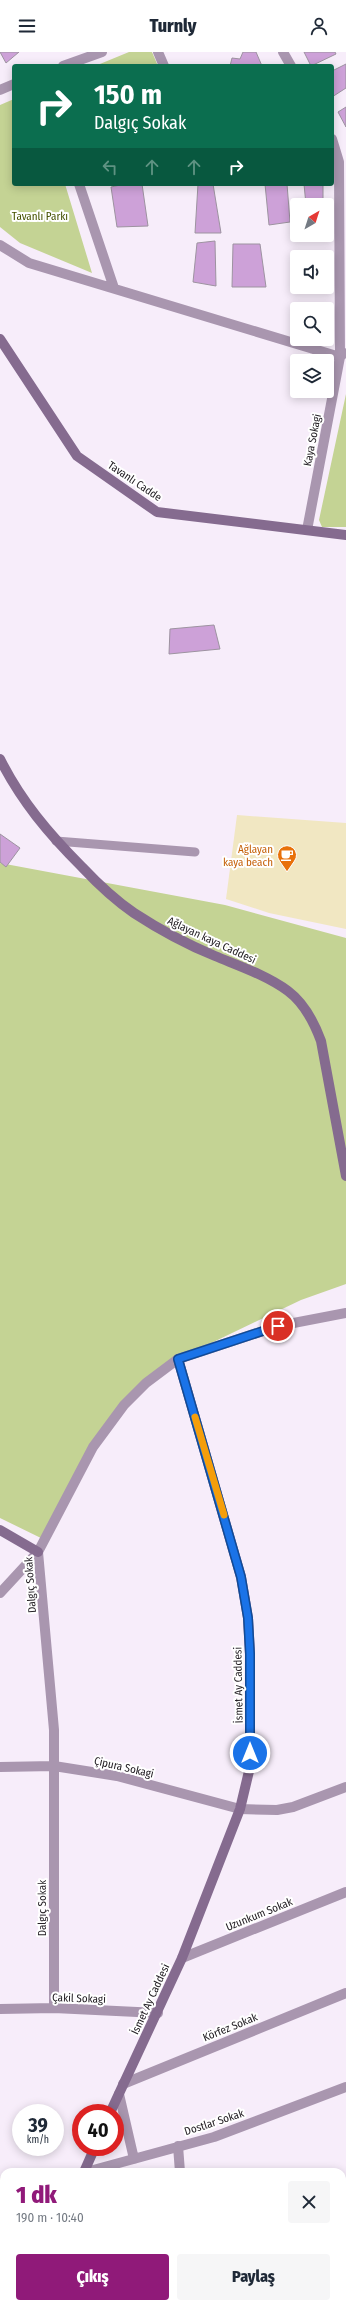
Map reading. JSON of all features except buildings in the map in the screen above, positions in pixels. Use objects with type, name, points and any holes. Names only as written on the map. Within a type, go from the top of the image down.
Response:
[{"type":"street","points":[[69,64],[102,52]]},
{"type":"street","points":[[158,52],[163,64]]},
{"type":"street","points":[[283,52],[290,64]]},
{"type":"street","points":[[0,90],[12,85]]},
{"type":"street","name":"Kaya Sokagi","points":[[307,530],[343,354],[339,162],[334,146]]},
{"type":"street","points":[[80,186],[114,288]]},
{"type":"street","points":[[0,245],[29,263],[343,354]]},
{"type":"street","name":"Tavanlı Cadde","points":[[0,340],[77,456],[157,512],[346,535]]},
{"type":"street","name":"Ağlayan kaya Caddesi","points":[[0,759],[13,785],[32,813],[56,841],[105,890],[133,912],[163,932],[198,949],[269,979],[289,992],[304,1007],[315,1025],[321,1041],[346,1176]]},
{"type":"street","name":"Dalgıç Sokak","points":[[54,2008],[54,1730],[38,1552],[93,1448],[108,1425],[146,1383],[178,1359],[278,1326],[346,1313]]},
{"type":"street","name":"İsmet Ay Caddesi","points":[[114,2104],[158,2013],[182,1958],[240,1809],[250,1767],[248,1618],[235,1551],[178,1359]]},
{"type":"street","points":[[0,1530],[38,1552],[0,1593]]},
{"type":"street","name":"Çipura Sokagi","points":[[0,1767],[54,1766],[117,1776],[240,1809],[277,1810],[293,1807],[346,1787]]},
{"type":"street","name":"Uzunkum Sokak","points":[[182,1958],[346,1892]]},
{"type":"street","name":"Körfez Sokak","points":[[121,2089],[346,1993]]},
{"type":"street","name":"Çakil Sokagi","points":[[0,2009],[54,2008],[158,2013]]},
{"type":"street","name":"Dostlar Sokak","points":[[100,2168],[214,2136],[346,2087]]},
{"type":"street","points":[[121,2089],[134,2159]]},
{"type":"street","points":[[178,2146],[180,2168]]},
{"type":"street","points":[[87,2168],[91,2156]]},
{"type":"lane","points":[[56,841],[195,852]]},
{"type":"green space","points":[[129,52],[152,52],[157,64],[100,64]]},
{"type":"green space","name":"Tavanlı Parkı","points":[[12,100],[12,186],[66,186],[92,273],[20,243],[0,227],[0,105]]},
{"type":"green space","points":[[346,394],[346,527],[322,527],[319,520]]},
{"type":"green space","points":[[0,863],[225,905],[346,938],[346,1284],[301,1300],[178,1359],[107,1425],[45,1540],[0,1518]]},
{"type":"sand","points":[[237,815],[346,823],[346,929],[269,913],[226,899]]},
{"type":"slow traffic","points":[[195,1417],[224,1515]]},
{"type":"place","name":"Ağlayan kaya beach","points":[[287,872]]},
{"type":"route","points":[[250,1753],[250,1654],[248,1618],[241,1577],[235,1551],[178,1359],[278,1326]]}]
